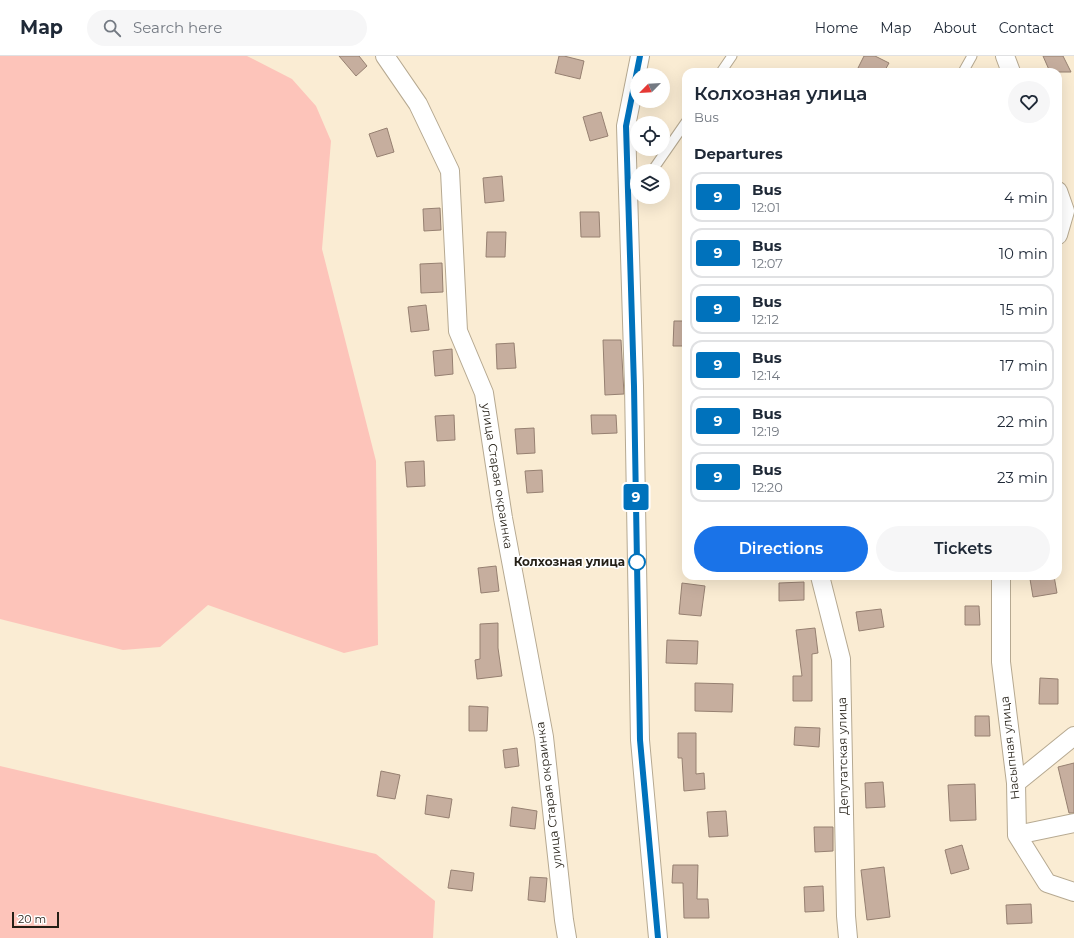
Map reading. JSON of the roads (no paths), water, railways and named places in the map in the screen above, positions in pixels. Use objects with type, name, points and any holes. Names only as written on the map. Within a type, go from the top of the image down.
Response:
[{"type":"street","name":"улица Старая окраинка","points":[[385,56],[418,104],[450,172],[458,331],[484,393],[503,518],[544,737],[567,938]]},
{"type":"street","points":[[630,167],[626,126],[640,56]]},
{"type":"street","points":[[1005,56],[1010,68]]},
{"type":"street","points":[[1062,201],[1066,211],[1062,223]]},
{"type":"street","points":[[633,204],[634,386],[640,740],[658,938]]},
{"type":"street","name":"Депутатская улица","points":[[821,580],[840,659],[846,916],[848,938]]},
{"type":"street","name":"Насыпная улица","points":[[1001,580],[1000,662],[1016,783],[1017,835]]},
{"type":"street","points":[[1016,783],[1074,736]]},
{"type":"street","points":[[1074,823],[1017,835],[1047,883],[1074,892]]},
{"type":"lane","points":[[724,68],[732,56]]},
{"type":"lane","points":[[965,68],[972,56]]},
{"type":"lane","points":[[657,164],[682,128]]},
{"type":"place","name":"Колхозная улица","points":[[637,562]]}]
